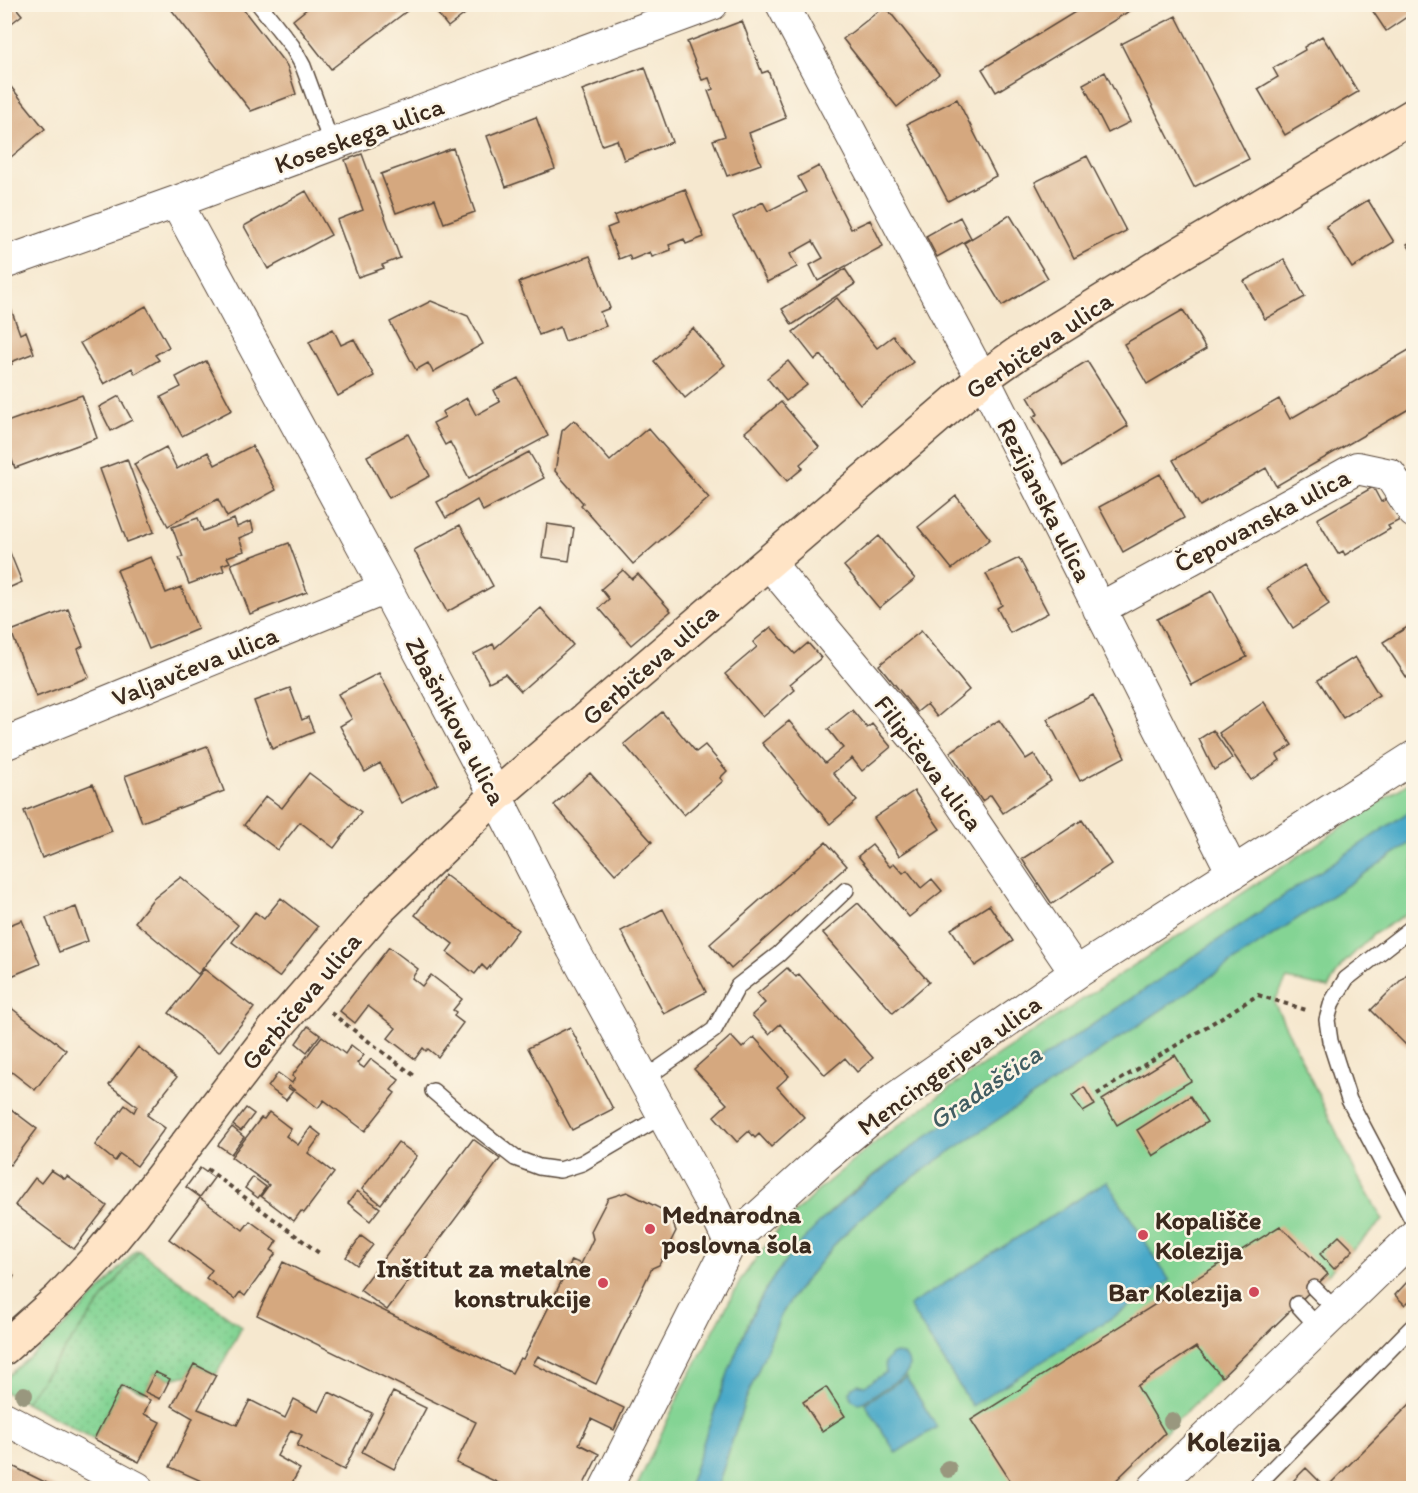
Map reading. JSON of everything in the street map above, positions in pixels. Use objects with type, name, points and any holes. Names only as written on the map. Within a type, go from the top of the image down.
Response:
[{"type":"street","name":"Koseskega ulica","points":[[4,263],[332,145],[712,4]]},
{"type":"street","name":"Rezijanska ulica","points":[[782,4],[983,378],[1233,873]]},
{"type":"street","name":"Gerbičeva ulica","points":[[4,1348],[85,1271],[134,1213],[274,1030],[379,909],[496,796],[983,378],[1017,354],[1164,263],[1413,116]]},
{"type":"street","name":"Zbašnikova ulica","points":[[176,202],[386,588],[496,796],[573,949],[711,1203],[730,1243]]},
{"type":"street","name":"Čepovanska ulica","points":[[1100,609],[1356,468],[1390,475],[1413,512]]},
{"type":"street","name":"Filipičeva ulica","points":[[769,562],[925,750],[1076,973]]},
{"type":"street","name":"Valjavčeva ulica","points":[[4,744],[386,588]]},
{"type":"street","name":"Mencingerjeva ulica","points":[[606,1488],[730,1243],[823,1158],[896,1098],[1076,973],[1413,757]]},
{"type":"street","points":[[1154,1488],[1413,1236]]},
{"type":"street","points":[[4,1418],[137,1488]]},
{"type":"lane","points":[[260,4],[292,46],[303,66],[332,145]]},
{"type":"lane","points":[[644,1079],[714,1030],[738,986],[779,954],[846,890]]},
{"type":"lane","points":[[1413,926],[1346,979],[1332,1002],[1327,1020],[1330,1041],[1349,1100],[1413,1223]]},
{"type":"lane","points":[[433,1091],[468,1122],[515,1158],[539,1167],[560,1170],[582,1163],[664,1115]]},
{"type":"lane","points":[[1314,1288],[1328,1319]]},
{"type":"lane","points":[[1297,1304],[1328,1319]]},
{"type":"lane","points":[[1254,1488],[1411,1328]]},
{"type":"path","points":[[305,993],[433,1091]]},
{"type":"path","points":[[1097,1094],[1258,995],[1328,1017]]},
{"type":"path","points":[[182,1149],[319,1253]]},
{"type":"green space","points":[[1413,780],[1413,809],[930,1134],[860,1185],[828,1214],[776,1274],[758,1302],[719,1398],[688,1488],[636,1488],[682,1389],[742,1278],[779,1229],[823,1186],[877,1141],[964,1078]]},
{"type":"green space","name":"Kopališče Kolezija","points":[[1413,841],[1413,910],[1374,934],[1342,965],[1328,988],[1287,979],[1274,1002],[1358,1177],[1383,1220],[1108,1488],[717,1488],[744,1404],[781,1315],[795,1293],[833,1246],[860,1219],[898,1188],[948,1153]]},
{"type":"green space","points":[[136,1250],[139,1251],[25,1402],[5,1392],[5,1378],[53,1337],[96,1295]]},
{"type":"green space","points":[[139,1251],[242,1327],[216,1375],[194,1364],[188,1375],[170,1379],[155,1372],[145,1392],[123,1383],[94,1439],[25,1402]]},
{"type":"water","points":[[1413,809],[1413,841],[948,1153],[898,1188],[860,1219],[833,1246],[795,1293],[781,1315],[744,1404],[717,1488],[688,1488],[730,1368],[756,1308],[776,1274],[792,1253],[828,1215],[867,1181],[930,1134]]},
{"type":"water","points":[[1107,1181],[1170,1281],[972,1406],[909,1306]]},
{"type":"water","points":[[896,1353],[905,1356],[908,1360],[908,1371],[904,1376],[863,1402],[858,1403],[852,1400],[849,1392],[852,1387],[858,1384],[865,1386],[886,1372],[885,1362]]},
{"type":"water","points":[[906,1377],[937,1427],[896,1453],[865,1403]]},
{"type":"building","points":[[4,4],[13,4],[22,15],[4,29]]},
{"type":"building","points":[[167,4],[239,4],[287,66],[296,94],[251,111]]},
{"type":"building","points":[[313,4],[416,4],[331,69],[293,20]]},
{"type":"building","points":[[430,4],[478,4],[448,27]]},
{"type":"building","points":[[1088,4],[1141,4],[996,92],[982,69]]},
{"type":"building","points":[[1368,4],[1414,4],[1414,12],[1386,31]]},
{"type":"building","points":[[885,6],[939,74],[897,107],[843,39]]},
{"type":"building","points":[[1176,16],[1249,159],[1194,187],[1121,44]]},
{"type":"building","points":[[742,21],[762,73],[768,71],[786,118],[749,133],[761,164],[727,176],[713,140],[725,136],[708,91],[713,89],[709,78],[702,80],[687,42]]},
{"type":"building","points":[[1322,36],[1329,47],[1330,45],[1358,92],[1285,135],[1258,89],[1278,77],[1273,68],[1305,50],[1304,47]]},
{"type":"building","points":[[645,67],[672,142],[624,160],[617,140],[602,145],[582,90]]},
{"type":"building","points":[[1105,72],[1130,122],[1108,133],[1083,84]]},
{"type":"building","points":[[7,82],[45,129],[5,162],[5,85]]},
{"type":"building","points":[[957,99],[996,176],[948,201],[907,124]]},
{"type":"building","points":[[536,117],[555,169],[506,187],[487,136]]},
{"type":"building","points":[[453,148],[475,212],[444,223],[435,199],[396,213],[381,174]]},
{"type":"building","points":[[362,154],[400,258],[382,265],[384,268],[358,277],[337,220],[363,210],[345,160]]},
{"type":"building","points":[[1087,156],[1126,231],[1074,258],[1035,182]]},
{"type":"building","points":[[819,166],[851,229],[870,220],[883,246],[818,281],[810,265],[823,258],[813,241],[790,254],[797,267],[767,282],[733,217],[763,202],[768,211],[806,192],[798,177]]},
{"type":"building","points":[[685,189],[704,237],[686,244],[684,239],[669,245],[671,250],[652,257],[650,252],[631,260],[629,255],[619,259],[607,228],[617,224],[614,216]]},
{"type":"building","points":[[306,191],[331,235],[268,269],[244,226]]},
{"type":"building","points":[[1368,200],[1394,242],[1352,268],[1326,226]]},
{"type":"building","points":[[1010,215],[1048,278],[1002,306],[964,243]]},
{"type":"building","points":[[960,217],[971,238],[937,257],[926,236]]},
{"type":"building","points":[[1414,240],[1414,255],[1407,244]]},
{"type":"building","points":[[590,256],[610,308],[600,312],[606,326],[565,341],[560,327],[539,335],[519,282]]},
{"type":"building","points":[[1284,259],[1305,297],[1265,319],[1244,281]]},
{"type":"building","points":[[845,269],[855,284],[792,325],[782,309]]},
{"type":"building","points":[[837,298],[877,348],[893,336],[913,362],[860,404],[821,355],[815,360],[793,332]]},
{"type":"building","points":[[431,301],[468,316],[483,344],[433,372],[428,363],[416,370],[390,322]]},
{"type":"building","points":[[146,306],[169,347],[155,355],[159,360],[135,374],[132,368],[104,384],[80,343]]},
{"type":"building","points":[[11,309],[20,334],[26,331],[34,353],[4,367],[4,311]]},
{"type":"building","points":[[1183,310],[1206,349],[1147,384],[1124,344]]},
{"type":"building","points":[[693,328],[725,365],[685,398],[654,361]]},
{"type":"building","points":[[333,329],[341,345],[354,339],[374,376],[338,396],[309,342]]},
{"type":"building","points":[[1414,347],[1414,406],[1276,486],[1266,468],[1200,506],[1173,460],[1279,399],[1290,419]]},
{"type":"building","points":[[206,361],[232,410],[182,436],[161,397],[181,387],[176,377]]},
{"type":"building","points":[[788,361],[807,385],[786,401],[767,378]]},
{"type":"building","points":[[1087,361],[1128,426],[1064,466],[1033,417],[1038,414],[1028,397]]},
{"type":"building","points":[[518,378],[548,436],[469,478],[450,442],[445,445],[433,423],[445,417],[442,412],[467,398],[476,415],[500,402],[494,390]]},
{"type":"building","points":[[82,395],[97,438],[15,468],[4,439],[4,423]]},
{"type":"building","points":[[119,396],[132,420],[111,431],[99,407]]},
{"type":"building","points":[[781,402],[819,447],[800,464],[803,468],[787,481],[745,432]]},
{"type":"building","points":[[574,420],[610,461],[648,428],[709,498],[633,564],[581,505],[583,503],[555,471],[562,431]]},
{"type":"building","points":[[408,434],[430,476],[389,498],[367,456]]},
{"type":"building","points":[[252,446],[276,490],[227,517],[218,499],[168,526],[134,464],[166,447],[177,469],[208,452],[215,465]]},
{"type":"building","points":[[529,452],[544,478],[483,511],[477,500],[446,518],[437,502]]},
{"type":"building","points":[[127,459],[154,532],[127,542],[100,469]]},
{"type":"building","points":[[1160,474],[1184,518],[1123,552],[1099,507]]},
{"type":"building","points":[[1373,487],[1381,502],[1388,498],[1400,520],[1388,526],[1390,529],[1345,555],[1343,551],[1338,554],[1317,519]]},
{"type":"building","points":[[956,496],[990,539],[952,569],[918,527]]},
{"type":"building","points":[[198,518],[203,531],[234,519],[237,527],[251,521],[254,532],[239,538],[244,551],[227,557],[230,562],[222,565],[224,571],[189,584],[179,558],[183,557],[172,527]]},
{"type":"building","points":[[547,524],[574,528],[569,561],[542,557]]},
{"type":"building","points":[[460,525],[493,586],[447,612],[414,550]]},
{"type":"building","points":[[879,536],[915,579],[879,608],[844,566]]},
{"type":"building","points":[[4,538],[22,582],[4,590]]},
{"type":"building","points":[[289,543],[307,592],[250,614],[231,564]]},
{"type":"building","points":[[151,557],[166,593],[181,587],[198,629],[149,649],[117,570]]},
{"type":"building","points":[[1019,558],[1048,613],[1010,633],[997,608],[1002,605],[986,574]]},
{"type":"building","points":[[1304,565],[1329,604],[1293,628],[1267,588]]},
{"type":"building","points":[[623,570],[632,579],[638,574],[671,611],[631,645],[599,608],[609,599],[601,589]]},
{"type":"building","points":[[1212,591],[1247,657],[1192,685],[1157,619]]},
{"type":"building","points":[[541,608],[573,645],[521,691],[505,674],[489,682],[474,654],[493,644],[495,648]]},
{"type":"building","points":[[68,609],[83,646],[78,649],[89,677],[36,697],[11,631]]},
{"type":"building","points":[[1414,623],[1414,683],[1411,684],[1383,642]]},
{"type":"building","points":[[771,627],[795,654],[808,643],[821,658],[790,684],[795,690],[763,717],[725,674],[757,647],[753,642]]},
{"type":"building","points":[[921,631],[969,690],[937,717],[927,704],[917,712],[879,665]]},
{"type":"building","points":[[1355,657],[1379,695],[1343,718],[1318,680]]},
{"type":"building","points":[[379,673],[438,784],[401,803],[380,763],[365,772],[340,726],[352,719],[338,694]]},
{"type":"building","points":[[290,688],[302,720],[308,717],[314,732],[272,749],[254,701]]},
{"type":"building","points":[[1093,695],[1125,757],[1080,781],[1047,719]]},
{"type":"building","points":[[1264,702],[1292,745],[1277,755],[1280,760],[1251,780],[1219,733]]},
{"type":"building","points":[[852,710],[867,728],[872,724],[891,747],[862,771],[852,758],[833,773],[857,801],[830,824],[762,743],[789,721],[825,763],[843,748],[828,729]]},
{"type":"building","points":[[662,712],[696,752],[705,745],[727,771],[720,778],[723,781],[684,815],[624,744]]},
{"type":"building","points":[[999,720],[1026,759],[1034,754],[1051,781],[1003,813],[991,795],[982,801],[950,752]]},
{"type":"building","points":[[1213,730],[1232,758],[1214,770],[1199,739]]},
{"type":"building","points":[[207,746],[224,791],[142,822],[125,776]]},
{"type":"building","points":[[309,773],[361,812],[334,848],[300,822],[278,850],[244,825],[266,796],[282,808]]},
{"type":"building","points":[[590,773],[652,842],[615,874],[554,805]]},
{"type":"building","points":[[93,784],[112,831],[42,858],[24,811]]},
{"type":"building","points":[[914,791],[940,829],[899,856],[874,818]]},
{"type":"building","points":[[1082,820],[1111,864],[1052,904],[1022,859]]},
{"type":"building","points":[[826,842],[847,866],[731,969],[710,944]]},
{"type":"building","points":[[872,845],[890,867],[894,863],[903,873],[907,870],[921,888],[932,879],[942,891],[909,917],[858,856]]},
{"type":"building","points":[[445,875],[518,930],[487,970],[482,965],[475,974],[447,952],[453,944],[415,915]]},
{"type":"building","points":[[181,877],[238,925],[198,974],[135,922],[153,899]]},
{"type":"building","points":[[281,898],[318,927],[279,977],[232,942],[255,912],[264,919]]},
{"type":"building","points":[[858,903],[929,982],[893,1013],[823,933]]},
{"type":"building","points":[[989,905],[1013,941],[975,966],[951,929]]},
{"type":"building","points":[[76,907],[88,941],[59,952],[46,918]]},
{"type":"building","points":[[663,909],[706,992],[664,1014],[621,931]]},
{"type":"building","points":[[22,920],[40,964],[4,979],[4,927]]},
{"type":"building","points":[[389,947],[418,969],[412,978],[422,986],[431,975],[462,999],[453,1010],[456,1012],[454,1016],[463,1023],[438,1057],[423,1048],[415,1059],[388,1038],[396,1028],[368,1006],[355,1023],[340,1011]]},
{"type":"building","points":[[1414,967],[1414,1039],[1407,1046],[1371,1010]]},
{"type":"building","points":[[787,968],[796,977],[799,974],[873,1058],[857,1072],[845,1058],[825,1075],[780,1024],[769,1034],[752,1015],[765,1003],[757,994]]},
{"type":"building","points":[[204,969],[254,1008],[219,1052],[169,1013]]},
{"type":"building","points":[[10,1007],[66,1050],[35,1090],[4,1066],[4,1014]]},
{"type":"building","points":[[308,1026],[320,1035],[307,1052],[296,1043]]},
{"type":"building","points":[[570,1027],[613,1109],[572,1130],[528,1048]]},
{"type":"building","points":[[322,1036],[345,1054],[351,1045],[364,1055],[357,1063],[364,1068],[371,1059],[399,1080],[391,1090],[395,1093],[365,1131],[324,1100],[318,1108],[289,1086],[288,1088],[293,1091],[286,1100],[268,1087],[278,1073],[292,1083],[295,1078],[292,1076]]},
{"type":"building","points":[[731,1036],[742,1048],[754,1037],[789,1076],[777,1087],[804,1117],[771,1147],[759,1134],[755,1138],[749,1131],[737,1142],[714,1116],[727,1104],[694,1069]]},
{"type":"building","points":[[138,1047],[177,1077],[147,1115],[165,1128],[137,1166],[120,1154],[115,1161],[95,1145],[125,1105],[134,1112],[137,1106],[109,1085]]},
{"type":"building","points":[[1175,1055],[1191,1081],[1117,1125],[1102,1100]]},
{"type":"building","points":[[1084,1087],[1095,1105],[1083,1112],[1072,1096]]},
{"type":"building","points":[[1190,1096],[1207,1122],[1153,1156],[1137,1130]]},
{"type":"building","points":[[4,1104],[37,1129],[10,1165],[4,1161]]},
{"type":"building","points":[[246,1108],[254,1114],[241,1131],[233,1125]]},
{"type":"building","points":[[269,1112],[291,1129],[286,1136],[298,1145],[311,1127],[321,1135],[308,1153],[334,1173],[304,1213],[301,1211],[294,1221],[261,1196],[269,1185],[231,1157],[261,1118],[264,1119]]},
{"type":"building","points":[[232,1127],[244,1137],[231,1154],[218,1145]]},
{"type":"building","points":[[473,1139],[500,1159],[387,1310],[360,1290]]},
{"type":"building","points":[[398,1142],[417,1156],[381,1204],[362,1189]]},
{"type":"building","points":[[200,1168],[214,1178],[200,1197],[186,1187]]},
{"type":"building","points":[[51,1170],[65,1179],[67,1176],[107,1206],[74,1249],[15,1205],[35,1178],[41,1183]]},
{"type":"building","points":[[253,1177],[266,1187],[258,1198],[245,1188]]},
{"type":"building","points":[[357,1191],[380,1208],[370,1221],[348,1203]]},
{"type":"building","points":[[627,1192],[669,1213],[676,1231],[659,1265],[652,1268],[596,1384],[538,1356],[533,1364],[624,1408],[614,1430],[591,1419],[579,1444],[599,1454],[582,1488],[509,1488],[456,1463],[476,1422],[257,1315],[283,1262],[512,1373],[520,1358],[523,1359],[572,1260],[581,1264],[593,1239],[591,1231],[608,1198]]},
{"type":"building","points":[[200,1198],[243,1230],[250,1221],[277,1241],[271,1250],[276,1253],[245,1296],[240,1292],[235,1299],[206,1278],[212,1270],[169,1239]]},
{"type":"building","name":"Kopališče Kolezija","points":[[1280,1226],[1328,1274],[1222,1377],[1196,1347],[1137,1386],[1165,1433],[1108,1488],[1015,1488],[971,1420]]},
{"type":"building","points":[[361,1236],[373,1245],[357,1265],[346,1257]]},
{"type":"building","points":[[1339,1236],[1353,1250],[1334,1269],[1320,1254]]},
{"type":"building","points":[[5,1271],[14,1276],[5,1296]]},
{"type":"building","points":[[1408,1281],[1414,1286],[1414,1296],[1405,1305],[1395,1295]]},
{"type":"building","points":[[194,1364],[216,1375],[198,1409],[237,1425],[250,1400],[285,1418],[294,1399],[319,1412],[329,1392],[372,1413],[344,1470],[297,1446],[302,1435],[291,1430],[277,1456],[300,1469],[289,1488],[203,1488],[206,1483],[170,1467],[193,1418],[172,1406]]},
{"type":"building","points":[[155,1372],[170,1379],[160,1399],[145,1392]]},
{"type":"building","points":[[121,1386],[150,1400],[144,1414],[160,1422],[139,1462],[94,1439]]},
{"type":"building","points":[[826,1387],[845,1416],[822,1431],[803,1402]]},
{"type":"building","points":[[393,1392],[426,1408],[394,1469],[362,1452]]},
{"type":"building","points":[[1414,1400],[1414,1488],[1326,1488]]},
{"type":"building","points":[[4,1462],[57,1488],[4,1488]]},
{"type":"building","points":[[1306,1468],[1326,1488],[1286,1488]]},
{"type":"place","name":"Mednarodna poslovna šola","points":[[650,1229]]},
{"type":"place","name":"Kopališče Kolezija","points":[[1143,1235]]},
{"type":"place","name":"Inštitut za metalne konstrukcije","points":[[603,1283]]},
{"type":"place","name":"Bar Kolezija","points":[[1254,1292]]},
{"type":"district","name":"Kolezija","points":[[1234,1441]]},
{"type":"water label","name":"Gradaščica","points":[[985,1087]]}]
